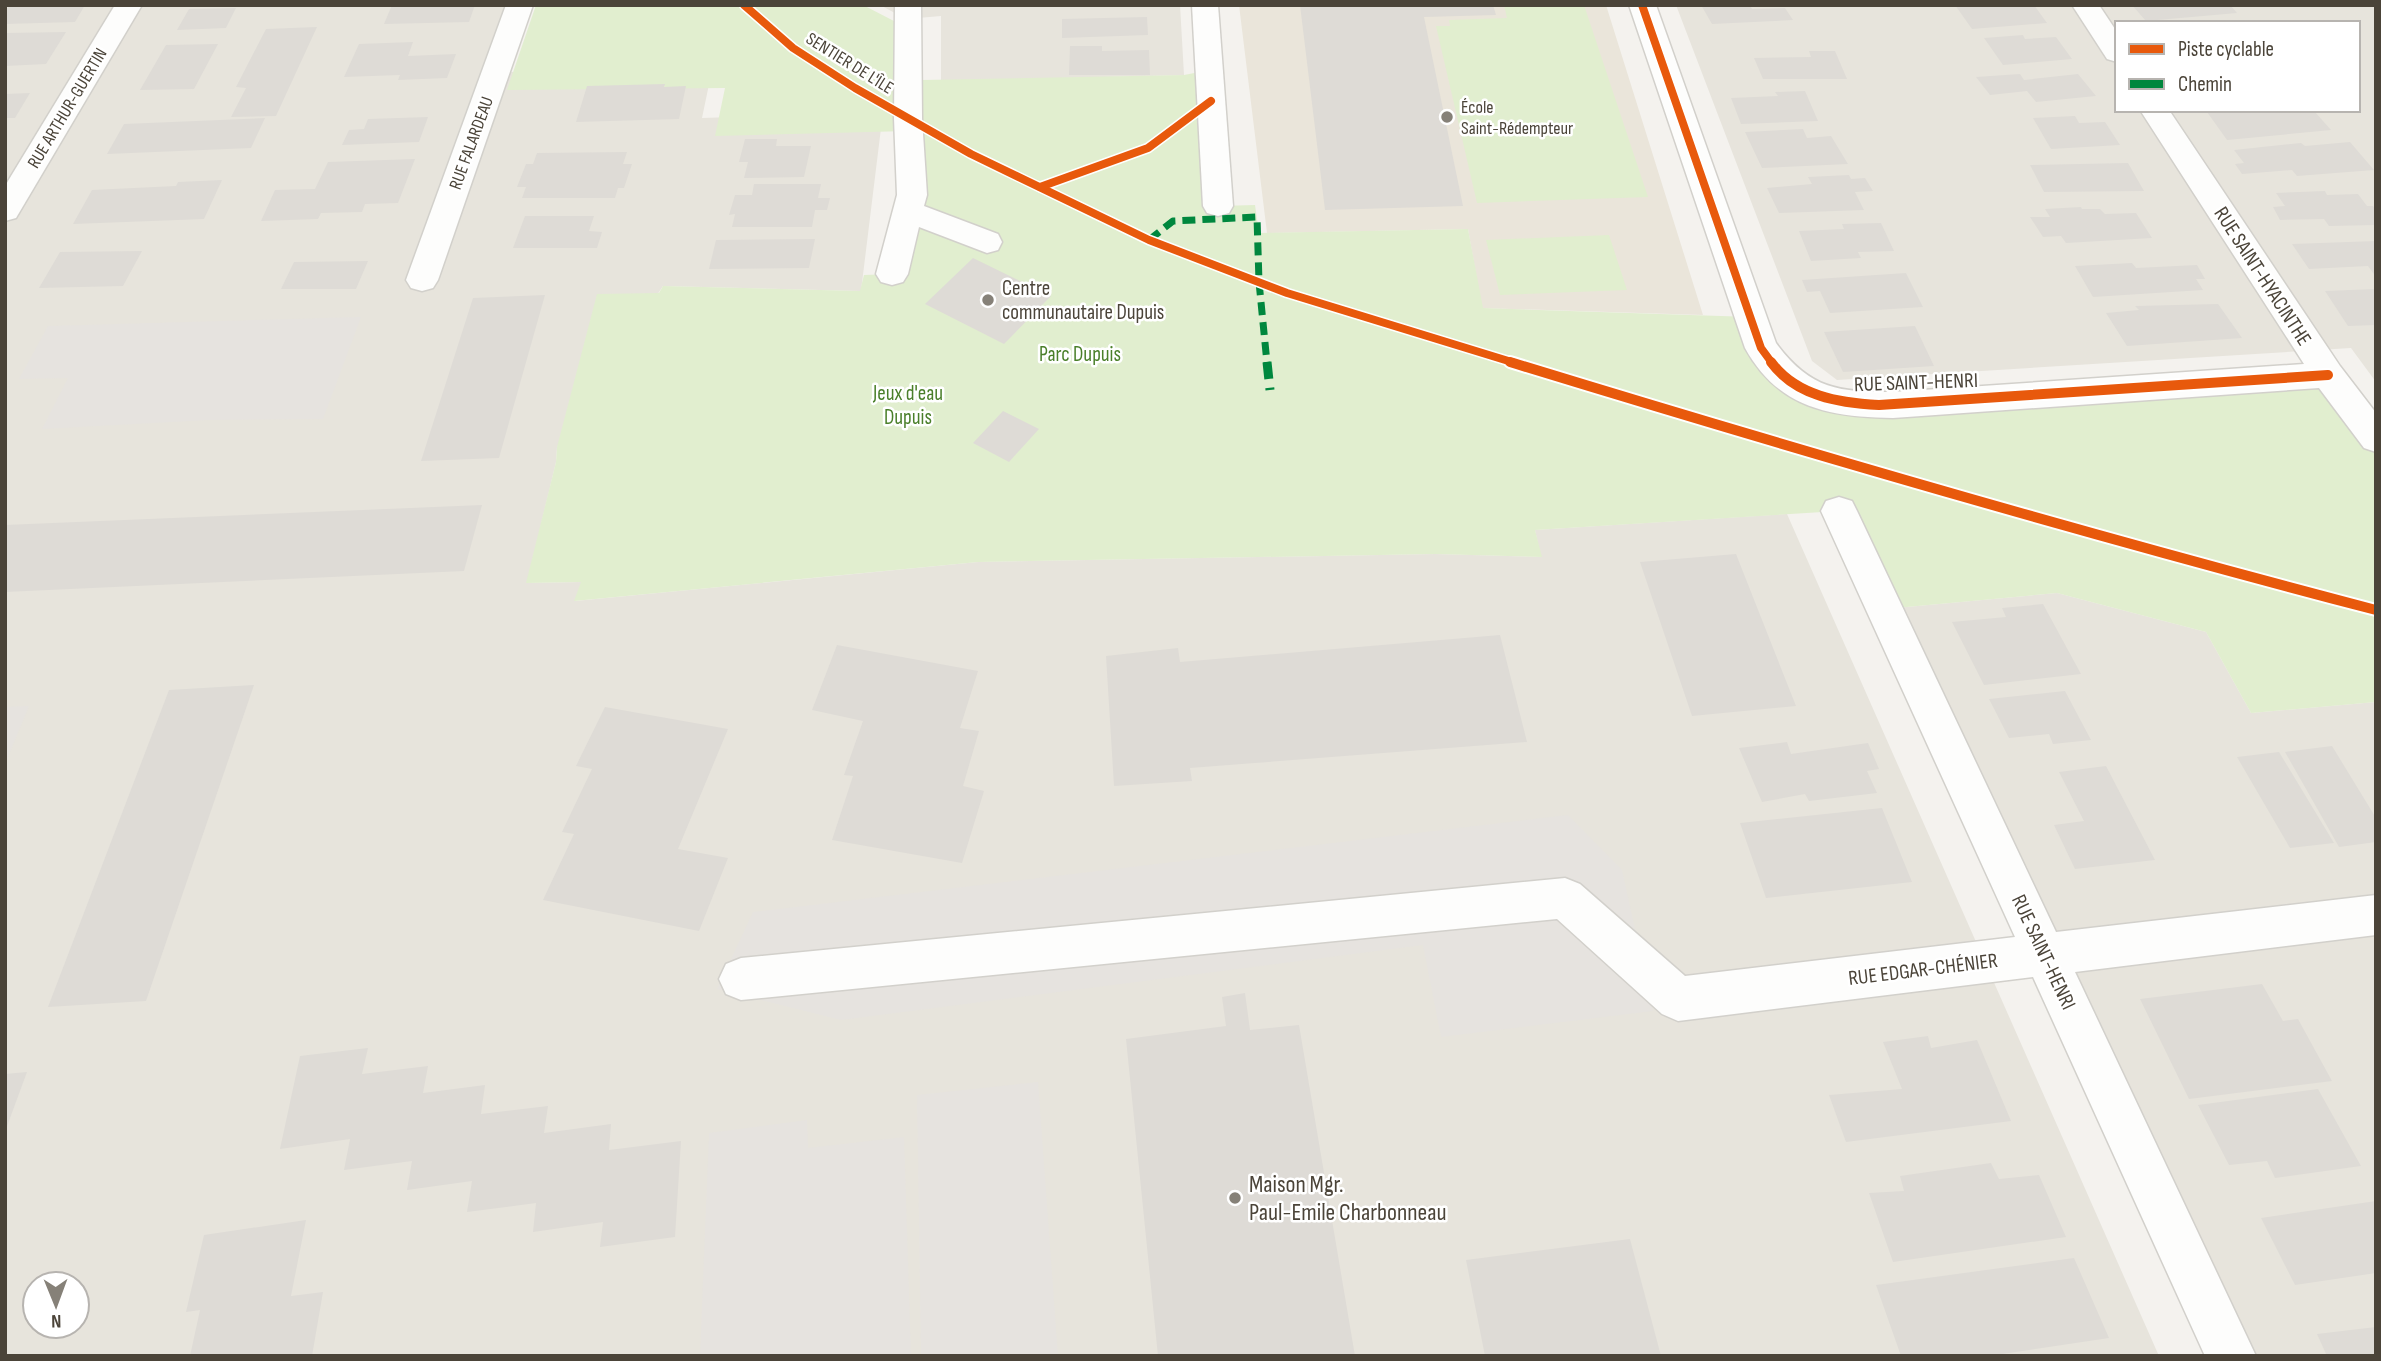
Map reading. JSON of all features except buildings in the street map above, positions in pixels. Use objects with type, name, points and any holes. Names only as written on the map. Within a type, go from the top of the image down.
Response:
[{"type":"street","name":"RUE ARTHUR-GUERTIN","points":[[5,211],[129,5]]},
{"type":"street","name":"RUE FALARDEAU","points":[[422,280],[520,5]]},
{"type":"street","points":[[892,274],[912,195],[908,5]]},
{"type":"street","points":[[1205,5],[1218,206]]},
{"type":"street","name":"RUE SAINT-HENRI","points":[[1642,5],[1761,348],[1785,378],[1798,386],[1850,405],[1893,405],[2328,375]]},
{"type":"street","points":[[2085,5],[2115,50]]},
{"type":"street","name":"RUE SAINT-HYACINTHE","points":[[2155,112],[2328,375],[2376,439]]},
{"type":"street","points":[[908,211],[987,242]]},
{"type":"street","name":"RUE SAINT-HENRI","points":[[1839,511],[2231,1356]]},
{"type":"street","name":"RUE EDGAR-CHÉNIER","points":[[741,979],[1565,898],[1678,999],[2376,915]]},
{"type":"shaded area","points":[[5,5],[520,5],[497,72],[712,70],[702,118],[883,112],[861,291],[663,286],[557,447],[556,462],[527,583],[582,582],[575,601],[978,562],[1435,554],[1541,557],[1535,530],[1787,514],[2159,1356],[5,1356]]},
{"type":"shaded area","points":[[880,5],[1180,5],[1184,75],[941,81],[941,16],[906,19]]},
{"type":"shaded area","name":"École Saint-Rédempteur","points":[[1239,5],[1606,5],[1703,315],[1482,308],[1468,229],[1267,233]]},
{"type":"shaded area","points":[[1676,5],[2376,5],[2376,382],[2351,348],[1837,380],[1812,361]]},
{"type":"shaded area","points":[[361,317],[323,419],[209,420],[42,429],[68,378],[19,379],[48,326]]},
{"type":"shaded area","points":[[2057,593],[2206,632],[2251,713],[2376,702],[2376,1356],[2231,1356],[1885,609]]},
{"type":"shaded area","points":[[29,706],[5,764],[5,707]]},
{"type":"shaded area","points":[[1568,815],[1622,870],[1653,1011],[1441,1037],[1423,945],[841,1020],[717,989],[753,912]]},
{"type":"shaded area","points":[[1038,1082],[1058,1356],[921,1356],[917,1095]]},
{"type":"shaded area","points":[[807,1120],[808,1148],[904,1137],[911,1356],[700,1356],[709,1133]]},
{"type":"green space","name":"Parc Dupuis","points":[[536,5],[863,5],[921,35],[922,80],[1184,75],[1210,70],[1219,206],[1255,205],[1259,233],[1468,229],[1483,308],[1751,317],[1819,395],[2321,365],[2376,439],[2376,702],[2251,713],[2206,632],[2057,593],[1885,609],[1839,511],[1535,530],[1542,557],[1435,554],[978,562],[574,601],[581,582],[526,583],[556,462],[557,447],[597,294],[659,293],[663,286],[860,291],[864,275],[892,274],[908,131],[715,136],[725,88],[507,90]]},
{"type":"green space","points":[[1504,5],[1584,5],[1648,197],[1477,203],[1436,26],[1450,26],[1449,20],[1507,18]]},
{"type":"green space","points":[[1609,235],[1627,290],[1500,295],[1486,240]]},
{"type":"marked path","points":[[1149,240],[1173,221],[1257,217],[1259,282],[1270,390]]},
{"type":"cycle path","name":"SENTIER DE L'ÎLE","points":[[744,5],[793,48],[855,88],[971,154],[1149,240],[1287,293],[1777,444],[2157,553],[2376,610]]},
{"type":"cycle path","points":[[1642,5],[1761,348],[1782,375],[1797,386],[1837,400],[1893,405],[2328,375]]},
{"type":"cycle path","points":[[1040,187],[1148,148],[1211,101]]},
{"type":"place","name":"École Saint-Rédempteur","points":[[1447,117]]},
{"type":"place","name":"Centre communautaire Dupuis","points":[[988,300]]},
{"type":"place","name":"Maison Mgr. Paul-Emile Charbonneau","points":[[1235,1198]]},
{"type":"park label","name":"Jeux d'eau Dupuis","points":[[908,405]]}]
